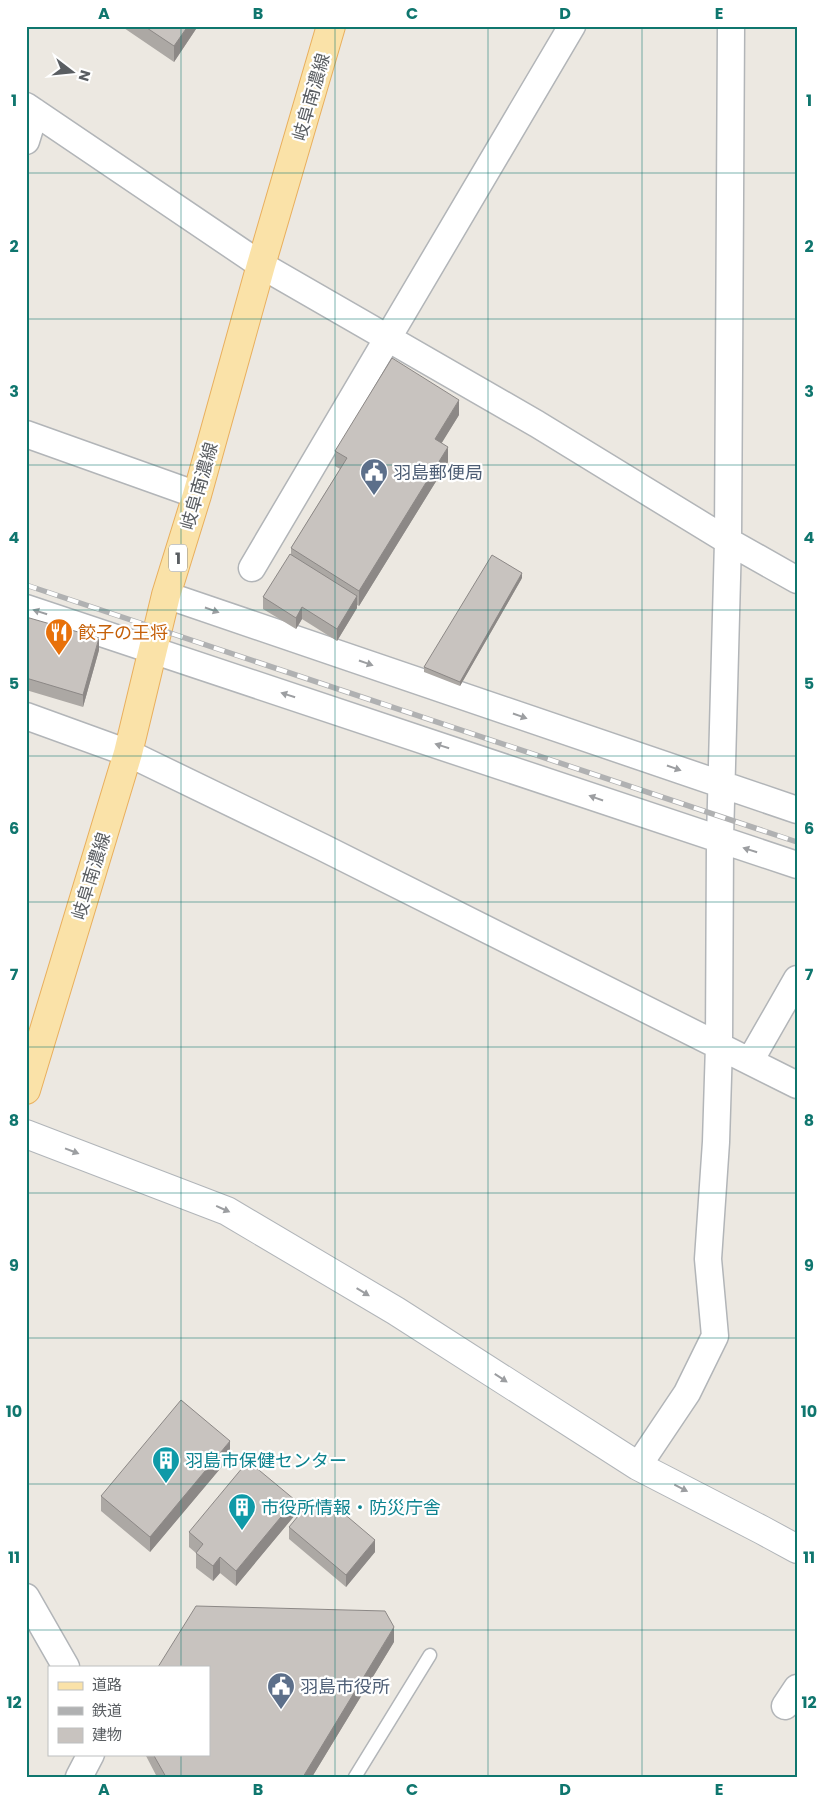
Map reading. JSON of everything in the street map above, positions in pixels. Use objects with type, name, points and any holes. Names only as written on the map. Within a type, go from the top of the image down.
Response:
[{"type":"main road","name":"岐阜南濃線","points":[[26,1090],[128,753],[166,595],[197,495],[261,265],[331,26]]},
{"type":"street","points":[[252,568],[572,26]]},
{"type":"street","points":[[638,1466],[687,1392],[715,1336],[708,1259],[716,1142],[719,1046],[720,839],[728,540],[731,26]]},
{"type":"street","points":[[26,141],[31,109],[261,265],[537,424],[797,580]]},
{"type":"street","points":[[26,434],[197,495]]},
{"type":"street","points":[[166,595],[797,810]]},
{"type":"street","points":[[26,608],[797,865]]},
{"type":"street","points":[[26,716],[128,753],[322,847],[797,1085]]},
{"type":"street","points":[[750,1061],[797,979]]},
{"type":"street","points":[[26,1134],[227,1210],[396,1311],[638,1466],[797,1550]]},
{"type":"street","points":[[26,1596],[65,1666]]},
{"type":"street","points":[[79,1777],[90,1756]]},
{"type":"lane","points":[[355,1777],[430,1655]]},
{"type":"building","points":[[144,26],[188,26],[174,46]]},
{"type":"building","points":[[392,358],[459,400],[435,439],[448,447],[359,591],[291,548],[347,458],[335,451]]},
{"type":"building","points":[[290,554],[357,596],[337,629],[302,607],[296,618],[263,597]]},
{"type":"building","points":[[492,555],[522,573],[460,682],[424,667]]},
{"type":"building","points":[[26,617],[99,638],[83,695],[26,678]]},
{"type":"building","name":"羽島市保健センター","points":[[181,1400],[230,1441],[150,1537],[101,1496]]},
{"type":"building","name":"市役所情報・防災庁舎","points":[[248,1461],[295,1500],[236,1571],[220,1557],[213,1566],[196,1553],[203,1544],[189,1532]]},
{"type":"building","points":[[313,1498],[342,1512],[375,1540],[346,1575],[289,1527]]},
{"type":"building","name":"羽島市役所","points":[[196,1606],[385,1611],[394,1627],[303,1777],[166,1777],[154,1756],[210,1756],[210,1666],[159,1666]]},
{"type":"railway","points":[[26,585],[797,842]]},
{"type":"place","name":"羽島郵便局","points":[[374,496]]},
{"type":"place","name":"餃子の王将","points":[[59,656]]},
{"type":"place","name":"羽島市保健センター","points":[[166,1484]]},
{"type":"place","name":"市役所情報・防災庁舎","points":[[242,1531]]},
{"type":"place","name":"羽島市役所","points":[[281,1710]]}]
